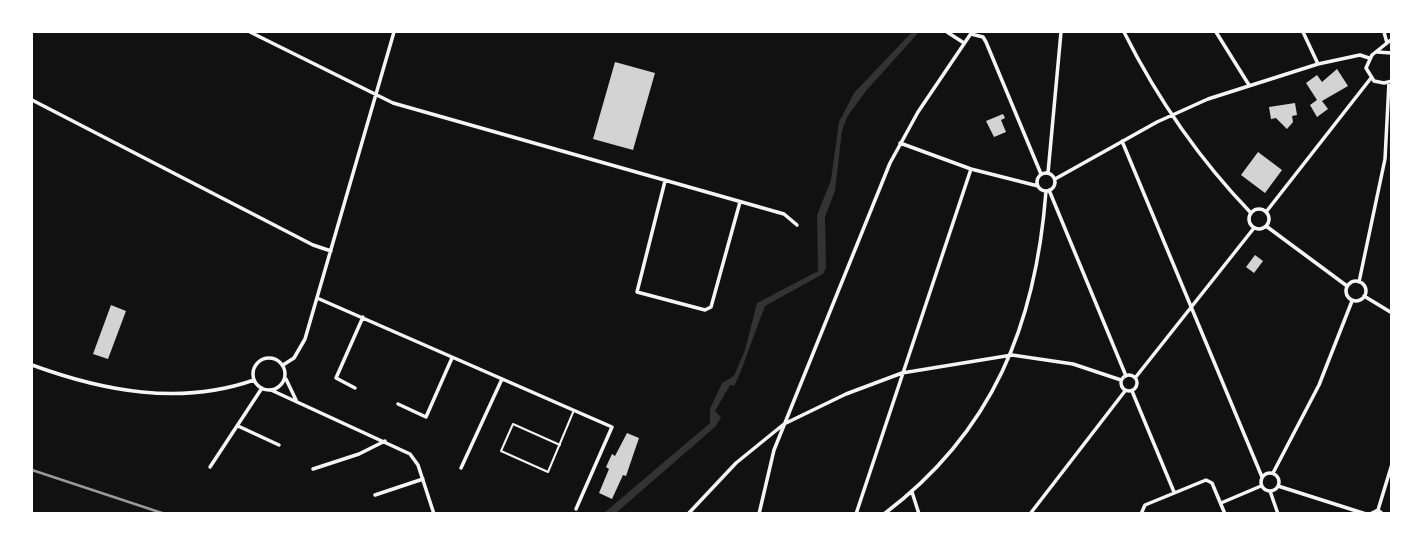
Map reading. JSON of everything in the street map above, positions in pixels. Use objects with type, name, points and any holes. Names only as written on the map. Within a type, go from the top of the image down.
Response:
[{"type":"street","points":[[250,32],[376,97],[784,214],[797,225]]},
{"type":"street","points":[[283,365],[294,358],[302,346],[394,32]]},
{"type":"street","points":[[947,32],[964,43]]},
{"type":"street","points":[[1048,173],[1061,32]]},
{"type":"street","points":[[1124,32],[1170,116],[1195,151],[1251,213]]},
{"type":"street","points":[[1216,32],[1248,85]]},
{"type":"street","points":[[1303,32],[1318,64]]},
{"type":"street","points":[[1359,282],[1385,159],[1390,81],[1379,83],[1371,78],[1366,68],[1369,58],[1389,41],[1384,32]]},
{"type":"street","points":[[759,513],[784,424],[882,180],[900,143],[972,33],[983,37],[986,42],[1041,174],[1038,186]]},
{"type":"street","points":[[1375,52],[1391,53]]},
{"type":"street","points":[[884,513],[912,492],[969,428],[1012,355],[1039,263],[1047,190],[1055,179],[1170,116],[1248,85],[1318,64],[1360,55],[1369,58]]},
{"type":"street","points":[[1266,212],[1371,78]]},
{"type":"street","points":[[32,100],[313,245],[331,251]]},
{"type":"street","points":[[1122,141],[1262,477],[1261,486]]},
{"type":"street","points":[[900,143],[971,169],[1047,190],[1126,376]]},
{"type":"street","points":[[856,513],[971,169]]},
{"type":"street","points":[[1041,174],[1048,173],[1055,179]]},
{"type":"street","points":[[665,181],[637,292],[705,310],[711,307],[740,202]]},
{"type":"street","points":[[1254,228],[1249,221],[1251,213],[1258,209],[1266,212],[1269,217],[1266,226]]},
{"type":"street","points":[[1135,378],[1254,228],[1266,226],[1347,286]]},
{"type":"street","points":[[1347,286],[1359,282]]},
{"type":"street","points":[[1359,282],[1364,287],[1364,296]]},
{"type":"street","points":[[1347,286],[1346,293],[1352,301]]},
{"type":"street","points":[[1262,477],[1273,473],[1319,385],[1352,301],[1364,296]]},
{"type":"street","points":[[1364,296],[1391,313]]},
{"type":"street","points":[[317,298],[612,427],[576,509]]},
{"type":"street","points":[[355,388],[336,378],[363,317]]},
{"type":"street","points":[[688,513],[736,463],[784,424],[846,394],[902,373],[1012,355],[1073,364],[1121,380]]},
{"type":"street","points":[[422,425],[452,357]]},
{"type":"street","points":[[297,402],[285,377],[283,365],[274,358],[259,361],[253,369],[254,380],[262,388],[385,441],[413,457],[434,513]]},
{"type":"street","points":[[32,365],[81,382],[148,393],[214,391],[254,380]]},
{"type":"street","points":[[1126,376],[1135,378]]},
{"type":"street","points":[[1121,380],[1126,376]]},
{"type":"street","points":[[271,390],[280,386],[285,377]]},
{"type":"street","points":[[1132,391],[1137,385],[1135,378]]},
{"type":"street","points":[[461,468],[502,379]]},
{"type":"street","points":[[1121,380],[1125,391]]},
{"type":"street","points":[[210,467],[262,388]]},
{"type":"street","points":[[1125,391],[1132,391]]},
{"type":"street","points":[[1030,513],[1125,391]]},
{"type":"street","points":[[1132,391],[1174,492]]},
{"type":"street","points":[[398,404],[426,417]]},
{"type":"street","points":[[238,426],[279,445]]},
{"type":"street","points":[[313,469],[359,454],[385,441]]},
{"type":"street","points":[[1378,510],[1391,464]]},
{"type":"street","points":[[1273,473],[1278,478],[1278,486]]},
{"type":"street","points":[[375,495],[423,480]]},
{"type":"street","points":[[1141,513],[1145,505],[1208,480],[1225,513]]},
{"type":"street","points":[[1261,486],[1269,491],[1278,513]]},
{"type":"street","points":[[1221,503],[1261,486]]},
{"type":"street","points":[[1269,491],[1278,486],[1368,513],[1378,510],[1383,513]]},
{"type":"street","points":[[912,492],[919,513]]},
{"type":"lane","points":[[560,445],[513,424],[502,451],[548,471],[560,445],[574,410]]},
{"type":"shaded area","points":[[912,32],[919,32],[866,91],[847,117],[842,131],[835,191],[825,217],[826,268],[823,274],[765,306],[739,376],[734,386],[730,385],[715,411],[721,417],[716,426],[616,513],[604,513],[710,423],[710,409],[722,383],[734,376],[745,350],[757,303],[818,271],[817,215],[831,180],[839,122],[854,93]]},
{"type":"building","points":[[615,62],[655,73],[633,150],[593,139]]},
{"type":"building","points":[[1337,69],[1348,86],[1322,101],[1328,109],[1317,117],[1310,105],[1317,100],[1306,83],[1317,75],[1322,82]]},
{"type":"building","points":[[1295,103],[1297,115],[1292,116],[1293,122],[1287,129],[1276,118],[1271,119],[1269,107]]},
{"type":"building","points":[[1003,114],[1005,118],[1001,120],[1006,132],[994,137],[986,121]]},
{"type":"building","points":[[1258,152],[1282,170],[1265,193],[1241,175]]},
{"type":"building","points":[[1255,255],[1263,261],[1254,273],[1246,267]]},
{"type":"building","points":[[111,305],[126,311],[108,359],[93,354]]},
{"type":"building","points":[[627,433],[639,438],[626,476],[623,475],[612,499],[599,493],[612,454],[615,456]]},
{"type":"railway","points":[[32,470],[165,514]]}]
